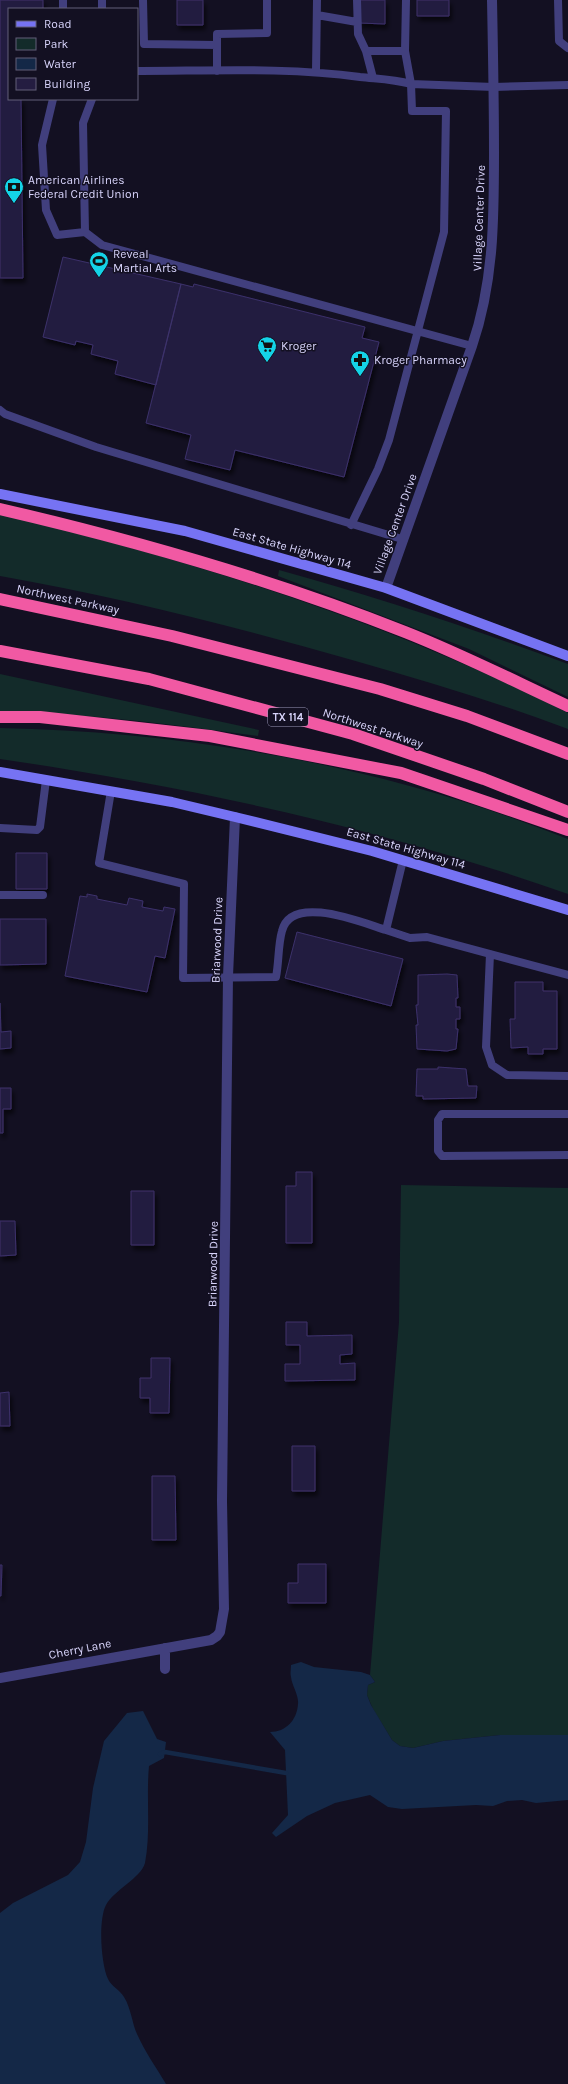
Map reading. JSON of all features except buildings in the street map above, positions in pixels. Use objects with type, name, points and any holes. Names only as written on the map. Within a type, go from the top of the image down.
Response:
[{"type":"highway","points":[[0,509],[173,553],[295,592],[406,632],[568,706]]},
{"type":"highway","name":"Northwest Parkway","points":[[0,599],[172,636],[380,689],[466,716],[568,754]]},
{"type":"highway","name":"Northwest Parkway","points":[[0,651],[149,679],[353,734],[484,780],[568,812]]},
{"type":"highway","points":[[0,717],[40,717],[210,736],[401,773],[568,830]]},
{"type":"main road","name":"East State Highway 114","points":[[0,494],[185,531],[386,588],[568,656]]},
{"type":"main road","name":"East State Highway 114","points":[[0,772],[172,802],[234,817],[403,860],[568,910]]},
{"type":"street","name":"Village Center Drive","points":[[386,588],[402,539],[441,438],[481,320],[493,249],[494,87],[492,0]]},
{"type":"street","name":"Briarwood Drive","points":[[165,1648],[211,1640],[220,1632],[224,1609],[222,1501],[228,976],[234,817]]},
{"type":"street","points":[[165,1648],[165,1669]]},
{"type":"street","name":"Cherry Lane","points":[[0,1678],[165,1648]]},
{"type":"lane","points":[[143,0],[144,44],[217,45]]},
{"type":"lane","points":[[217,71],[217,34],[268,33],[267,0]]},
{"type":"lane","points":[[316,71],[317,0]]},
{"type":"lane","points":[[357,0],[358,34],[366,51],[373,78]]},
{"type":"lane","points":[[351,525],[378,469],[389,440],[444,232],[446,111],[412,111],[411,84],[405,51],[406,0]]},
{"type":"lane","points":[[558,0],[559,41],[568,48]]},
{"type":"lane","points":[[317,15],[357,22]]},
{"type":"lane","points":[[366,51],[405,51]]},
{"type":"lane","points":[[138,71],[316,71],[373,78],[392,78],[411,84],[494,87],[568,85]]},
{"type":"lane","points":[[53,100],[42,146],[46,210],[57,235],[85,232],[102,245],[472,346]]},
{"type":"lane","points":[[85,232],[82,123],[92,100]]},
{"type":"lane","points":[[0,410],[5,414],[96,447],[351,525],[402,539]]},
{"type":"lane","points":[[0,828],[37,830],[40,827],[46,780]]},
{"type":"lane","points":[[111,791],[99,863],[184,884],[183,978],[228,976],[276,977],[282,929],[291,917],[310,911],[331,914],[410,938],[427,938],[568,975]]},
{"type":"lane","points":[[386,930],[403,860]]},
{"type":"lane","points":[[0,895],[43,895]]},
{"type":"lane","points":[[490,954],[486,1047],[492,1065],[507,1075],[568,1076]]},
{"type":"lane","points":[[568,1114],[442,1114],[438,1120],[438,1151],[442,1156],[568,1155]]},
{"type":"green space","points":[[0,514],[146,552],[290,597],[361,622],[500,680],[568,713],[568,729],[434,684],[265,636],[89,593],[0,576]]},
{"type":"green space","points":[[279,570],[425,614],[568,664],[568,697],[469,649],[278,576]]},
{"type":"green space","points":[[0,674],[259,730],[258,736],[97,717],[33,713],[0,713]]},
{"type":"green space","points":[[0,728],[73,731],[145,737],[218,746],[289,758],[360,773],[431,792],[500,814],[568,839],[568,894],[429,849],[287,813],[144,783],[0,759]]},
{"type":"green space","points":[[401,1185],[568,1188],[568,1735],[500,1735],[443,1741],[413,1748],[400,1746],[392,1740],[373,1709],[367,1695],[368,1685],[375,1682],[370,1675],[399,1322]]},
{"type":"water","points":[[301,1662],[314,1667],[361,1672],[370,1675],[375,1682],[368,1685],[367,1695],[371,1705],[392,1740],[400,1746],[413,1748],[443,1741],[500,1735],[568,1735],[568,1800],[536,1803],[522,1800],[507,1801],[493,1806],[476,1805],[402,1809],[388,1807],[370,1795],[335,1803],[307,1816],[276,1837],[272,1833],[288,1815],[285,1750],[270,1732],[281,1730],[293,1720],[297,1710],[298,1701],[292,1680],[291,1665]]},
{"type":"water","points":[[143,1711],[157,1739],[166,1742],[164,1758],[149,1766],[148,1839],[145,1863],[138,1874],[115,1894],[106,1905],[102,1921],[101,1942],[108,1979],[124,1997],[140,2041],[166,2084],[0,2084],[0,1913],[13,1903],[68,1875],[80,1862],[86,1842],[93,1788],[104,1741],[127,1713]]},
{"type":"waterway","points":[[160,1754],[165,1752],[286,1773]]},
{"type":"place","name":"American Airlines Federal Credit Union","points":[[14,204]]},
{"type":"place","name":"Reveal Martial Arts","points":[[99,278]]},
{"type":"place","name":"Kroger","points":[[267,363]]},
{"type":"place","name":"Kroger Pharmacy","points":[[360,377]]}]
